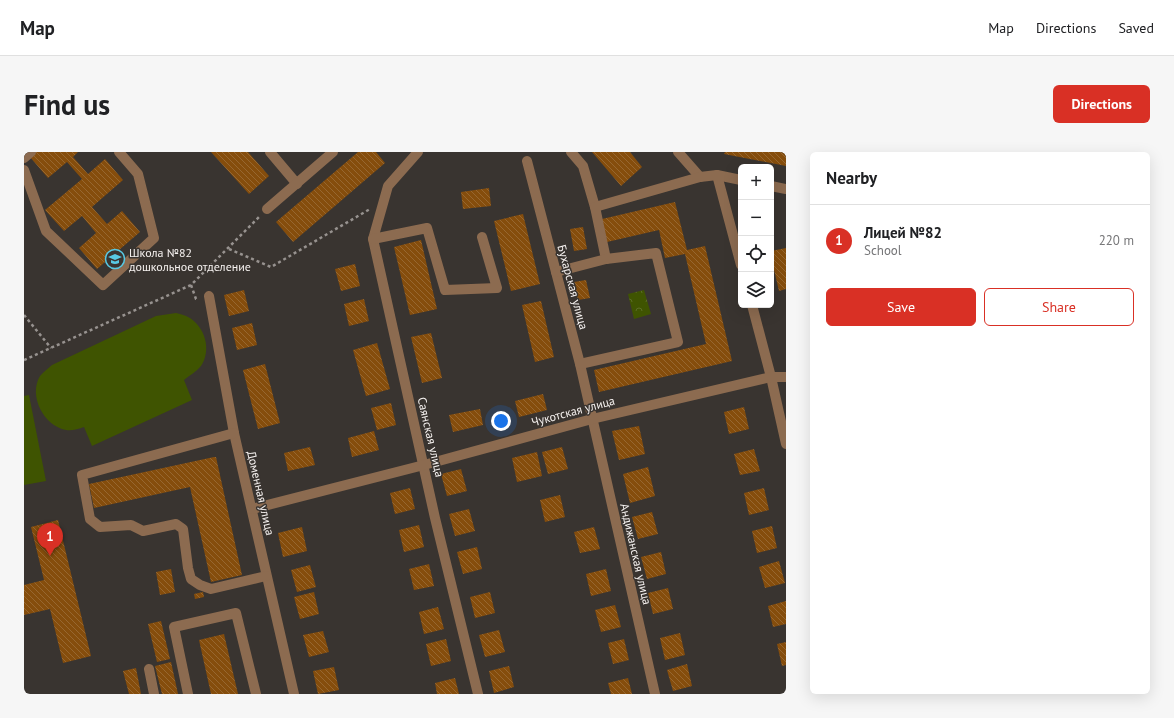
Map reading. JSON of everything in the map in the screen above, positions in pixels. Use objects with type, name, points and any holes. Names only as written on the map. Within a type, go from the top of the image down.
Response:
[{"type":"street","points":[[24,158],[31,152]]},
{"type":"street","points":[[24,170],[46,231],[103,285],[154,238],[138,174],[119,152]]},
{"type":"street","points":[[270,152],[297,184]]},
{"type":"street","points":[[268,209],[333,152]]},
{"type":"street","name":"Саянская улица","points":[[418,152],[388,186],[373,239],[435,518],[478,694]]},
{"type":"street","points":[[571,152],[582,166],[595,207],[606,259]]},
{"type":"street","points":[[678,152],[700,177]]},
{"type":"street","name":"Бухарская улица","points":[[527,161],[580,364],[592,419]]},
{"type":"street","points":[[595,207],[700,177],[717,175],[738,179]]},
{"type":"street","points":[[717,175],[738,254]]},
{"type":"street","points":[[774,187],[786,189]]},
{"type":"street","points":[[373,239],[427,228],[445,290],[497,288],[482,237]]},
{"type":"street","points":[[556,272],[606,259],[656,253],[678,342],[580,364]]},
{"type":"street","name":"Доменная улица","points":[[209,296],[234,433],[294,694]]},
{"type":"street","points":[[753,308],[771,377],[786,444]]},
{"type":"street","name":"Чукотская улица","points":[[252,509],[424,465],[592,419],[771,377],[786,377]]},
{"type":"street","name":"Андижанская улица","points":[[592,419],[655,694]]},
{"type":"street","points":[[234,433],[82,475],[90,519],[100,527],[131,525],[143,531],[176,524],[183,529],[188,568],[191,579],[200,585],[211,589],[266,576]]},
{"type":"street","points":[[188,694],[174,627],[236,613],[256,694]]},
{"type":"street","points":[[149,669],[154,694]]},
{"type":"path","points":[[229,249],[271,267],[384,201]]},
{"type":"path","points":[[24,360],[191,285],[268,209]]},
{"type":"path","points":[[24,315],[51,348]]},
{"type":"green space","points":[[644,290],[651,314],[634,319],[628,294]]},
{"type":"green space","points":[[176,313],[194,321],[199,326],[205,339],[206,353],[201,366],[184,380],[192,400],[92,446],[84,427],[66,430],[51,423],[45,416],[37,401],[37,384],[40,376],[52,365],[156,316]]},
{"type":"green space","points":[[29,395],[46,481],[24,485],[24,396]]},
{"type":"building","points":[[36,152],[78,152],[73,157],[88,174],[105,159],[123,180],[92,207],[107,224],[122,211],[140,232],[97,269],[79,248],[96,233],[82,216],[64,231],[45,210],[82,179],[67,162],[48,178],[30,157]]},
{"type":"building","points":[[211,152],[248,152],[269,176],[249,194]]},
{"type":"building","points":[[358,152],[376,152],[385,163],[293,242],[276,222]]},
{"type":"building","points":[[592,152],[630,152],[642,167],[621,186]]},
{"type":"building","points":[[725,152],[786,152],[786,166],[724,154]]},
{"type":"building","points":[[489,188],[491,206],[463,209],[461,192]]},
{"type":"building","points":[[675,202],[687,250],[705,246],[732,361],[599,392],[594,370],[706,344],[685,254],[665,258],[659,230],[607,242],[602,219]]},
{"type":"building","points":[[523,214],[540,284],[511,291],[494,221]]},
{"type":"building","points":[[583,227],[587,249],[574,251],[570,229]]},
{"type":"building","points":[[421,240],[437,309],[410,315],[394,247]]},
{"type":"building","points":[[786,248],[786,289],[779,291],[774,270],[774,250]]},
{"type":"building","points":[[355,264],[360,286],[341,291],[335,269]]},
{"type":"building","points":[[586,280],[590,298],[578,300],[574,282]]},
{"type":"building","points":[[244,290],[249,311],[229,316],[224,295]]},
{"type":"building","points":[[364,299],[369,321],[349,326],[344,304]]},
{"type":"building","points":[[541,301],[554,357],[535,362],[522,305]]},
{"type":"building","points":[[252,323],[257,345],[237,350],[232,328]]},
{"type":"building","points":[[431,333],[442,378],[422,383],[411,337]]},
{"type":"building","points":[[377,343],[390,389],[366,396],[353,350]]},
{"type":"building","points":[[265,364],[280,423],[258,429],[243,370]]},
{"type":"building","points":[[543,394],[547,410],[519,417],[515,401]]},
{"type":"building","points":[[391,403],[396,425],[377,430],[371,408]]},
{"type":"building","points":[[744,407],[749,429],[729,434],[724,412]]},
{"type":"building","points":[[480,409],[483,425],[453,432],[449,415]]},
{"type":"building","points":[[639,426],[645,454],[619,460],[612,431]]},
{"type":"building","points":[[374,431],[379,450],[352,457],[348,438]]},
{"type":"building","points":[[310,447],[315,465],[288,471],[284,453]]},
{"type":"building","points":[[562,447],[568,469],[548,474],[542,452]]},
{"type":"building","points":[[754,449],[760,471],[740,475],[734,454]]},
{"type":"building","points":[[537,452],[542,476],[517,482],[512,458]]},
{"type":"building","points":[[216,457],[242,575],[211,582],[190,487],[94,508],[89,484]]},
{"type":"building","points":[[648,467],[655,496],[630,503],[623,474]]},
{"type":"building","points":[[461,469],[467,491],[447,496],[441,474]]},
{"type":"building","points":[[410,488],[415,509],[395,514],[390,493]]},
{"type":"building","points":[[764,488],[769,510],[749,515],[744,493]]},
{"type":"building","points":[[560,495],[565,517],[545,522],[540,500]]},
{"type":"building","points":[[469,509],[475,531],[455,536],[449,514]]},
{"type":"building","points":[[652,512],[658,534],[638,539],[632,517]]},
{"type":"building","points":[[58,520],[91,656],[63,663],[50,609],[24,615],[24,585],[44,580],[31,527]]},
{"type":"building","points":[[419,525],[424,547],[404,552],[399,530]]},
{"type":"building","points":[[772,526],[777,548],[757,553],[752,531]]},
{"type":"building","points":[[302,527],[307,551],[283,557],[278,533]]},
{"type":"building","points":[[594,527],[600,549],[580,553],[574,532]]},
{"type":"building","points":[[477,547],[482,569],[463,574],[457,552]]},
{"type":"building","points":[[661,552],[666,574],[647,579],[641,557]]},
{"type":"building","points":[[779,561],[785,583],[765,588],[759,567]]},
{"type":"building","points":[[429,564],[434,586],[414,590],[409,569]]},
{"type":"building","points":[[310,565],[316,587],[297,592],[291,570]]},
{"type":"building","points":[[171,569],[175,592],[160,595],[156,572]]},
{"type":"building","points":[[606,569],[611,591],[591,596],[586,574]]},
{"type":"building","points":[[668,588],[673,609],[653,614],[648,593]]},
{"type":"building","points":[[203,592],[204,597],[195,599],[194,594]]},
{"type":"building","points":[[314,592],[319,614],[300,619],[294,597]]},
{"type":"building","points":[[490,592],[495,613],[475,618],[470,597]]},
{"type":"building","points":[[786,601],[786,624],[773,627],[768,606]]},
{"type":"building","points":[[615,605],[621,627],[601,632],[595,610]]},
{"type":"building","points":[[438,607],[444,629],[424,634],[419,612]]},
{"type":"building","points":[[161,621],[170,659],[157,662],[148,624]]},
{"type":"building","points":[[499,630],[505,652],[485,657],[479,635]]},
{"type":"building","points":[[323,631],[329,652],[309,657],[303,635]]},
{"type":"building","points":[[680,633],[685,655],[665,660],[660,638]]},
{"type":"building","points":[[224,634],[238,694],[211,694],[199,640]]},
{"type":"building","points":[[446,639],[451,661],[431,666],[426,644]]},
{"type":"building","points":[[624,639],[629,660],[613,664],[608,643]]},
{"type":"building","points":[[786,642],[786,665],[782,666],[777,644]]},
{"type":"building","points":[[171,662],[178,694],[162,694],[155,666]]},
{"type":"building","points":[[687,664],[692,686],[673,691],[667,670]]},
{"type":"building","points":[[509,666],[514,687],[494,693],[489,671]]},
{"type":"building","points":[[334,667],[339,690],[318,694],[313,671]]},
{"type":"building","points":[[136,668],[141,694],[129,694],[123,671]]},
{"type":"building","points":[[455,678],[459,694],[437,694],[435,683]]},
{"type":"building","points":[[628,678],[632,694],[611,694],[608,683]]},
{"type":"place","name":"Школа №82 дошкольное отделение","points":[[115,259]]},
{"type":"place","name":"Лицей №82","points":[[50,556]]}]
